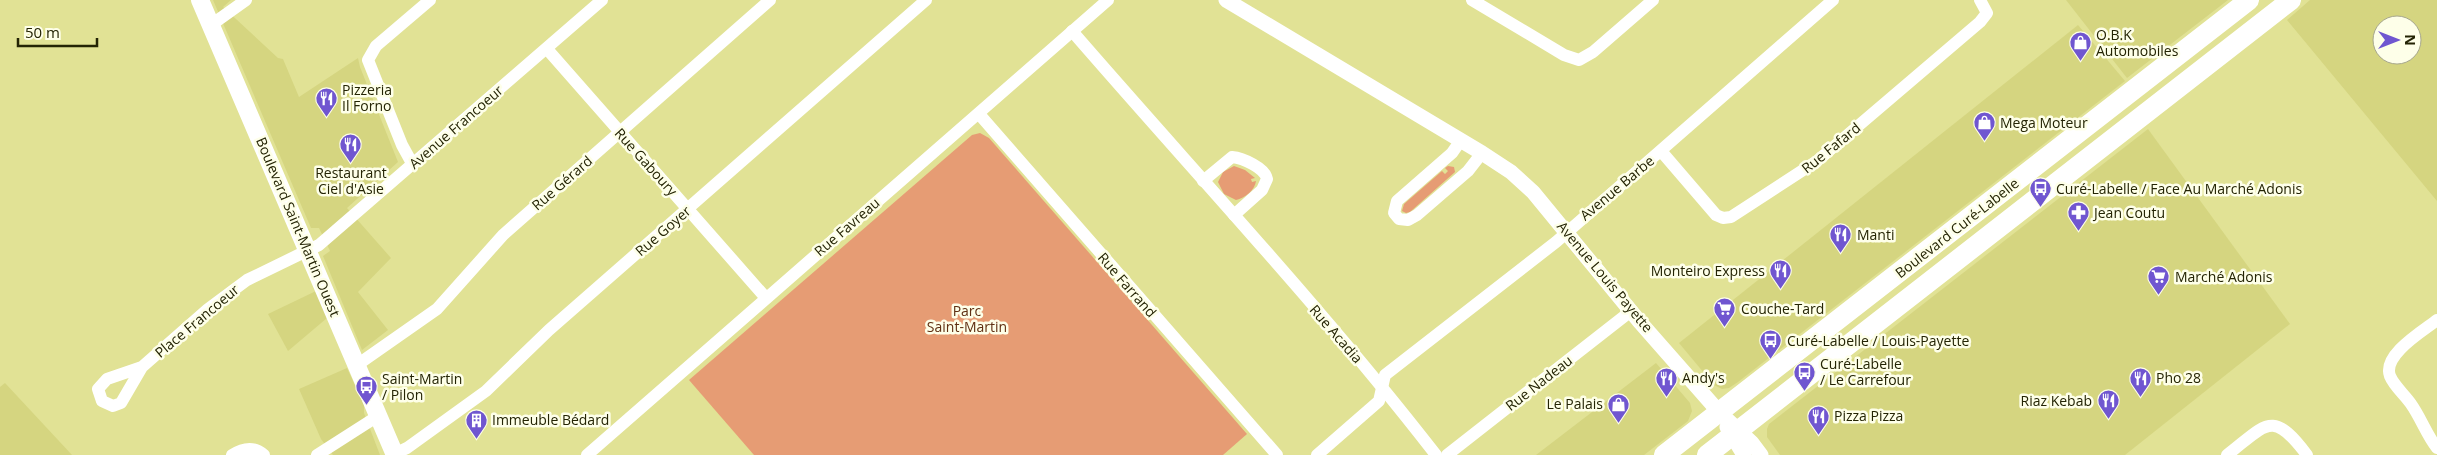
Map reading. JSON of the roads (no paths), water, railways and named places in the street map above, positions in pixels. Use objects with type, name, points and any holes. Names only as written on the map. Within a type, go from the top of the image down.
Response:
[{"type":"main road","name":"Boulevard Saint-Martin Ouest","points":[[200,0],[395,454]]},
{"type":"main road","name":"Boulevard Curé-Labelle","points":[[1664,455],[2249,0]]},
{"type":"main road","name":"Boulevard Curé-Labelle","points":[[1707,455],[2292,0]]},
{"type":"main road","points":[[2005,190],[2005,223]]},
{"type":"street","points":[[211,24],[246,0]]},
{"type":"street","points":[[413,164],[402,145],[368,60],[376,46],[430,0]]},
{"type":"street","name":"Avenue Francoeur","points":[[308,251],[319,245],[602,0]]},
{"type":"street","name":"Rue Gérard","points":[[356,365],[437,308],[503,235],[770,0]]},
{"type":"street","name":"Rue Goyer","points":[[395,454],[407,448],[486,392],[549,330],[926,0]]},
{"type":"street","name":"Rue Favreau","points":[[587,455],[1108,0]]},
{"type":"street","name":"Avenue Louis Payette","points":[[1226,0],[1461,140],[1516,176],[1567,232],[1631,311],[1735,433]]},
{"type":"street","points":[[1472,0],[1564,55],[1579,60],[1593,52],[1652,0]]},
{"type":"street","name":"Avenue Barbe","points":[[1317,455],[1379,401],[1385,376],[1567,232],[1833,0]]},
{"type":"street","name":"Rue Fafard","points":[[1661,151],[1716,215],[1723,218],[1731,217],[1817,161],[1978,24],[1987,13],[1980,0]]},
{"type":"street","name":"Rue Acadia","points":[[1072,31],[1234,215],[1382,388],[1436,455]]},
{"type":"street","name":"Rue Gaboury","points":[[547,49],[766,298]]},
{"type":"street","name":"Rue Farrand","points":[[979,114],[1277,455]]},
{"type":"street","points":[[1461,140],[1452,153],[1397,201],[1394,213],[1399,220],[1408,220],[1417,215],[1468,171],[1482,153]]},
{"type":"street","points":[[1203,181],[1232,157],[1242,160],[1264,172],[1267,179],[1262,190],[1234,215]]},
{"type":"street","name":"Place Francoeur","points":[[142,367],[231,290],[308,251]]},
{"type":"street","name":"Rue Nadeau","points":[[1447,455],[1631,311]]},
{"type":"street","points":[[2437,320],[2395,354],[2389,368],[2392,378],[2412,405],[2425,431],[2437,448]]},
{"type":"street","points":[[317,455],[378,416]]},
{"type":"street","points":[[2227,455],[2259,430],[2273,426],[2288,431],[2307,455]]},
{"type":"street","points":[[1735,433],[1744,455]]},
{"type":"street","points":[[1735,433],[1761,455]]},
{"type":"street","points":[[232,455],[248,448],[257,449],[264,455]]},
{"type":"place","name":"O.B.K Automobiles","points":[[2080,62]]},
{"type":"place","name":"Pizzeria Il Forno","points":[[326,117]]},
{"type":"place","name":"Mega Moteur","points":[[1984,142]]},
{"type":"place","name":"Restaurant Ciel d'Asie","points":[[351,164]]},
{"type":"place","name":"Curé-Labelle / Face Au Marché Adonis","points":[[2040,208]]},
{"type":"place","name":"Jean Coutu","points":[[2078,232]]},
{"type":"place","name":"Manti","points":[[1841,254]]},
{"type":"place","name":"Monteiro Express","points":[[1781,290]]},
{"type":"place","name":"Marché Adonis","points":[[2159,296]]},
{"type":"place","name":"Couche-Tard","points":[[1725,328]]},
{"type":"place","name":"Curé-Labelle / Louis-Payette","points":[[1771,360]]},
{"type":"place","name":"Curé-Labelle / Le Carrefour","points":[[1804,391]]},
{"type":"place","name":"Andy's","points":[[1666,397]]},
{"type":"place","name":"Pho 28","points":[[2140,397]]},
{"type":"place","name":"Saint-Martin / Pilon","points":[[366,406]]},
{"type":"place","name":"Riaz Kebab","points":[[2108,420]]},
{"type":"place","name":"Le Palais","points":[[1619,423]]},
{"type":"place","name":"Pizza Pizza","points":[[1818,435]]},
{"type":"place","name":"Immeuble Bédard","points":[[476,439]]},
{"type":"park label","name":"Parc Saint-Martin","points":[[967,320]]}]
